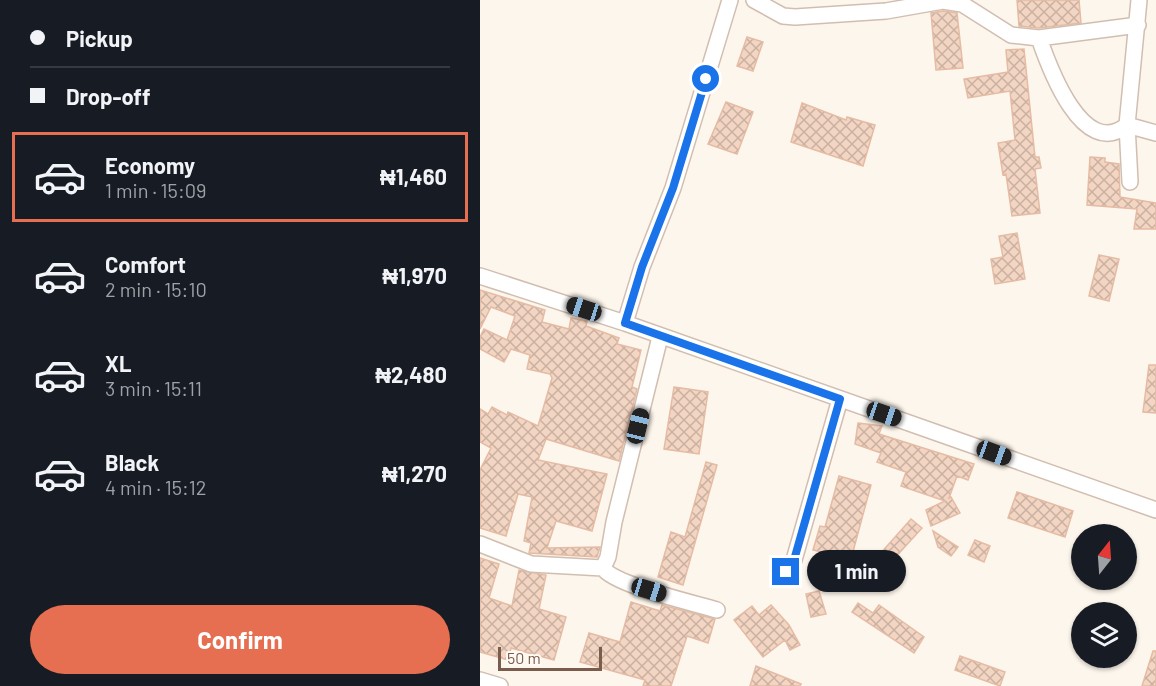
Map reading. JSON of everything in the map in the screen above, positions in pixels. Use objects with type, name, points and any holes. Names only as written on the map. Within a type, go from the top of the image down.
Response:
[{"type":"street","points":[[625,323],[642,267],[673,188],[730,0]]},
{"type":"street","points":[[754,0],[783,16],[795,17],[886,11],[943,1],[957,3],[1011,35],[1039,38],[1138,25]]},
{"type":"street","points":[[1130,182],[1127,125],[1139,0]]},
{"type":"street","points":[[1039,38],[1059,91],[1083,120],[1097,131],[1108,135],[1118,132],[1127,125]]},
{"type":"street","points":[[1127,125],[1156,133]]},
{"type":"street","points":[[480,276],[625,323],[1156,510]]},
{"type":"street","points":[[603,568],[608,557],[614,522],[660,337]]},
{"type":"street","points":[[786,572],[794,560],[840,399]]},
{"type":"street","points":[[480,544],[531,564],[603,568]]},
{"type":"street","points":[[603,568],[608,575],[626,583],[717,610]]},
{"type":"street","points":[[480,680],[500,686]]},
{"type":"building","points":[[1017,0],[1079,0],[1081,23],[1039,28],[1019,26]]},
{"type":"building","points":[[943,11],[957,13],[963,68],[936,70],[931,13]]},
{"type":"building","points":[[747,37],[763,42],[753,71],[737,66]]},
{"type":"building","points":[[1024,49],[1035,157],[1039,157],[1041,168],[1035,169],[1040,213],[1012,216],[1006,174],[1003,175],[998,143],[1015,140],[1010,91],[968,98],[964,79],[1008,72],[1006,50]]},
{"type":"building","points":[[726,102],[753,112],[737,154],[708,144]]},
{"type":"building","points":[[802,103],[846,120],[847,117],[875,125],[863,166],[791,142]]},
{"type":"building","points":[[1090,157],[1105,158],[1105,162],[1119,164],[1120,197],[1156,203],[1156,229],[1134,229],[1137,209],[1087,205]]},
{"type":"building","points":[[1017,233],[1025,279],[995,284],[991,259],[1003,257],[999,236]]},
{"type":"building","points":[[1099,255],[1119,259],[1109,301],[1089,296]]},
{"type":"building","points":[[480,290],[545,310],[542,322],[569,329],[571,318],[587,321],[586,326],[619,338],[617,344],[641,350],[632,387],[637,389],[619,461],[546,439],[538,460],[607,474],[592,531],[556,521],[547,548],[600,547],[597,557],[529,553],[531,543],[524,541],[532,497],[518,494],[506,536],[480,528],[480,470],[491,448],[480,442],[480,409],[488,414],[492,407],[538,426],[552,378],[550,374],[527,369],[530,355],[511,349],[504,362],[480,349],[480,337],[484,329],[507,340],[515,316],[491,307],[480,329]]},
{"type":"building","points":[[1149,365],[1156,365],[1156,413],[1143,412]]},
{"type":"building","points":[[674,387],[708,392],[699,454],[664,449]]},
{"type":"building","points":[[858,423],[882,426],[879,434],[974,464],[968,480],[957,476],[949,498],[951,497],[960,513],[931,526],[926,510],[945,501],[901,486],[906,472],[877,462],[881,453],[855,444]]},
{"type":"building","points":[[706,462],[717,465],[683,585],[658,577],[671,532],[685,537]]},
{"type":"building","points":[[839,476],[871,485],[851,559],[813,550],[820,526],[825,527]]},
{"type":"building","points":[[1017,492],[1073,511],[1065,537],[1008,518]]},
{"type":"building","points":[[911,519],[922,528],[882,572],[872,563]]},
{"type":"building","points":[[933,531],[958,547],[951,556],[938,547]]},
{"type":"building","points":[[975,540],[990,546],[984,562],[968,555]]},
{"type":"building","points":[[480,558],[499,564],[489,598],[512,606],[519,570],[546,575],[539,609],[566,617],[554,660],[511,648],[508,660],[480,652]]},
{"type":"building","points":[[819,591],[826,614],[811,617],[806,594]]},
{"type":"building","points":[[631,602],[660,611],[662,605],[715,619],[708,643],[687,636],[671,686],[643,686],[645,680],[580,662],[589,633],[620,642]]},
{"type":"building","points":[[858,603],[873,613],[879,605],[924,637],[914,653],[852,612]]},
{"type":"building","points":[[771,605],[789,625],[800,645],[790,650],[785,640],[763,657],[734,620],[752,606],[759,615]]},
{"type":"building","points":[[1153,651],[1156,651],[1156,686],[1142,686]]},
{"type":"building","points":[[960,656],[1005,672],[1000,686],[955,670]]},
{"type":"building","points":[[756,666],[801,684],[800,686],[750,686]]},
{"type":"route","points":[[706,79],[673,188],[642,267],[625,323],[840,399],[794,560],[786,572]]}]
